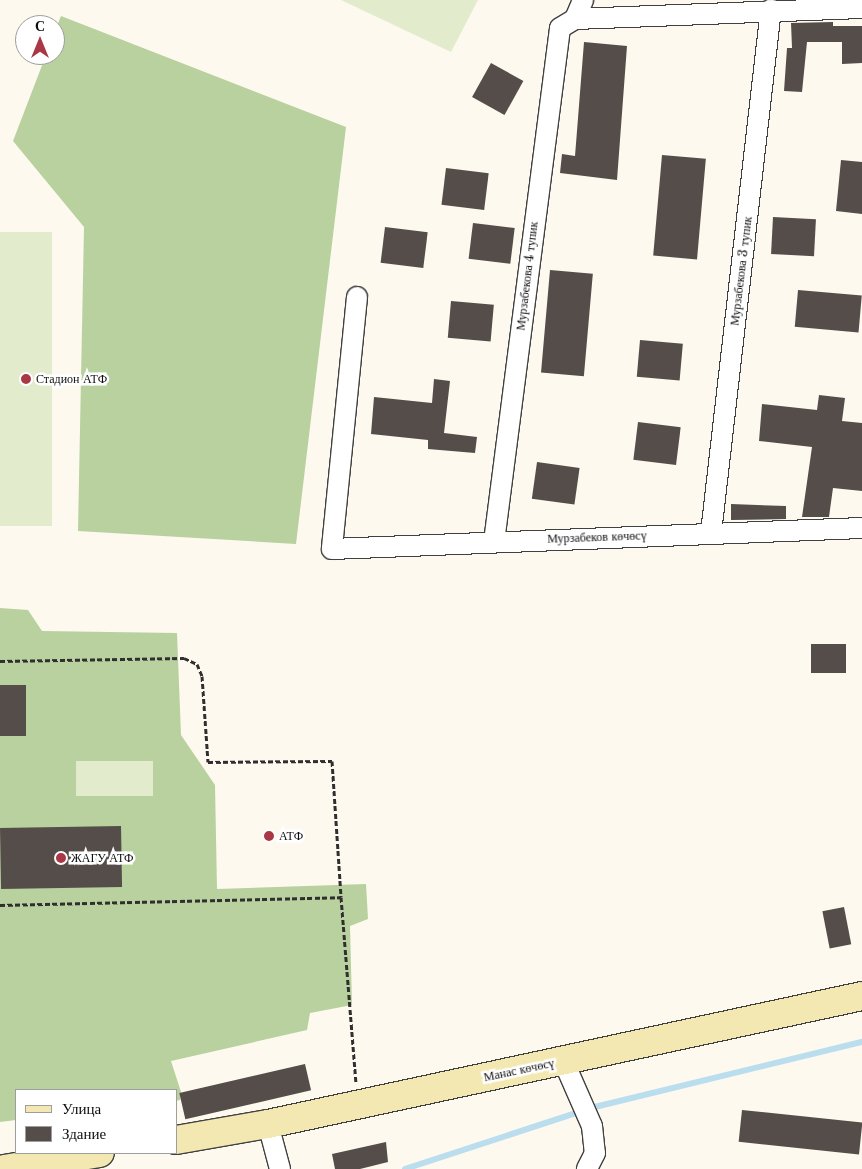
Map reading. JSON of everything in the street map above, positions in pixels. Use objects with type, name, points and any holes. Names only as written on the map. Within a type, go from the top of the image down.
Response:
[{"type":"main road","name":"Манас көчөсү","points":[[178,1140],[268,1124],[862,996]]},
{"type":"main road","points":[[4,1169],[94,1154]]},
{"type":"street","points":[[583,0],[575,20],[771,9],[862,8]]},
{"type":"street","name":"Мурзабекова 3 тупик","points":[[711,533],[771,9]]},
{"type":"street","name":"Мурзабекова 4 тупик","points":[[494,542],[555,52],[560,28],[575,20]]},
{"type":"street","name":"Мурзабеков көчөсү","points":[[357,297],[332,549],[862,528]]},
{"type":"street","points":[[563,1060],[583,1100],[592,1126],[594,1154],[587,1169]]},
{"type":"street","points":[[268,1124],[280,1169]]},
{"type":"path","points":[[0,661],[184,658],[197,664],[202,676],[208,762],[332,761],[356,1088]]},
{"type":"path","points":[[0,905],[341,897]]},
{"type":"green space","points":[[341,0],[478,0],[451,52]]},
{"type":"green space","points":[[65,18],[346,127],[296,544],[78,531],[84,227],[13,141],[42,65],[65,65]]},
{"type":"green space","name":"Стадион АТФ","points":[[0,232],[52,232],[52,526],[0,526]]},
{"type":"green space","points":[[0,608],[28,610],[42,631],[177,633],[181,735],[215,785],[217,889],[366,884],[368,919],[350,926],[352,1005],[310,1013],[307,1030],[171,1061],[181,1092],[180,1100],[178,1100],[178,1089],[15,1089],[15,1120],[0,1122]]},
{"type":"green space","points":[[76,761],[153,761],[153,796],[76,796]]},
{"type":"building","points":[[833,22],[833,26],[862,26],[862,63],[842,64],[842,42],[807,42],[802,92],[784,91],[787,48],[792,48],[791,23]]},
{"type":"building","points":[[584,42],[627,46],[617,180],[560,173],[562,154],[575,156]]},
{"type":"building","points":[[491,63],[523,81],[504,115],[472,97]]},
{"type":"building","points":[[662,155],[706,159],[697,259],[653,256]]},
{"type":"building","points":[[841,160],[862,162],[862,214],[836,211]]},
{"type":"building","points":[[446,168],[489,173],[484,210],[441,205]]},
{"type":"building","points":[[773,217],[816,219],[814,256],[771,254]]},
{"type":"building","points":[[473,223],[515,228],[510,264],[469,259]]},
{"type":"building","points":[[385,227],[428,232],[423,268],[381,263]]},
{"type":"building","points":[[550,270],[593,274],[584,376],[541,373]]},
{"type":"building","points":[[798,290],[862,296],[859,332],[795,327]]},
{"type":"building","points":[[451,301],[494,305],[491,342],[448,338]]},
{"type":"building","points":[[640,340],[683,344],[680,381],[637,377]]},
{"type":"building","points":[[434,379],[450,381],[444,433],[477,437],[475,453],[428,449],[428,440],[371,434],[374,397],[432,403]]},
{"type":"building","points":[[819,395],[845,398],[842,421],[862,423],[862,491],[833,488],[829,517],[802,517],[812,447],[759,441],[762,404],[817,410]]},
{"type":"building","points":[[638,422],[681,427],[676,465],[633,460]]},
{"type":"building","points":[[537,462],[580,468],[574,505],[532,499]]},
{"type":"building","points":[[731,504],[786,506],[786,519],[731,520]]},
{"type":"building","points":[[811,644],[846,644],[846,673],[811,673]]},
{"type":"building","points":[[0,685],[26,685],[26,736],[0,736]]},
{"type":"building","name":"ЖАГУ АТФ","points":[[121,826],[122,887],[1,889],[0,828]]},
{"type":"building","points":[[844,907],[851,944],[830,948],[822,911]]},
{"type":"building","points":[[305,1064],[311,1090],[185,1119],[179,1093]]},
{"type":"building","points":[[742,1110],[862,1123],[859,1154],[739,1142]]},
{"type":"building","points":[[386,1142],[388,1162],[360,1169],[335,1169],[332,1154]]},
{"type":"waterway","points":[[405,1169],[595,1107],[862,1042]]},
{"type":"place","name":"Стадион АТФ","points":[[26,379]]},
{"type":"place","name":"АТФ","points":[[269,836]]},
{"type":"place","name":"ЖАГУ АТФ","points":[[61,858]]}]
